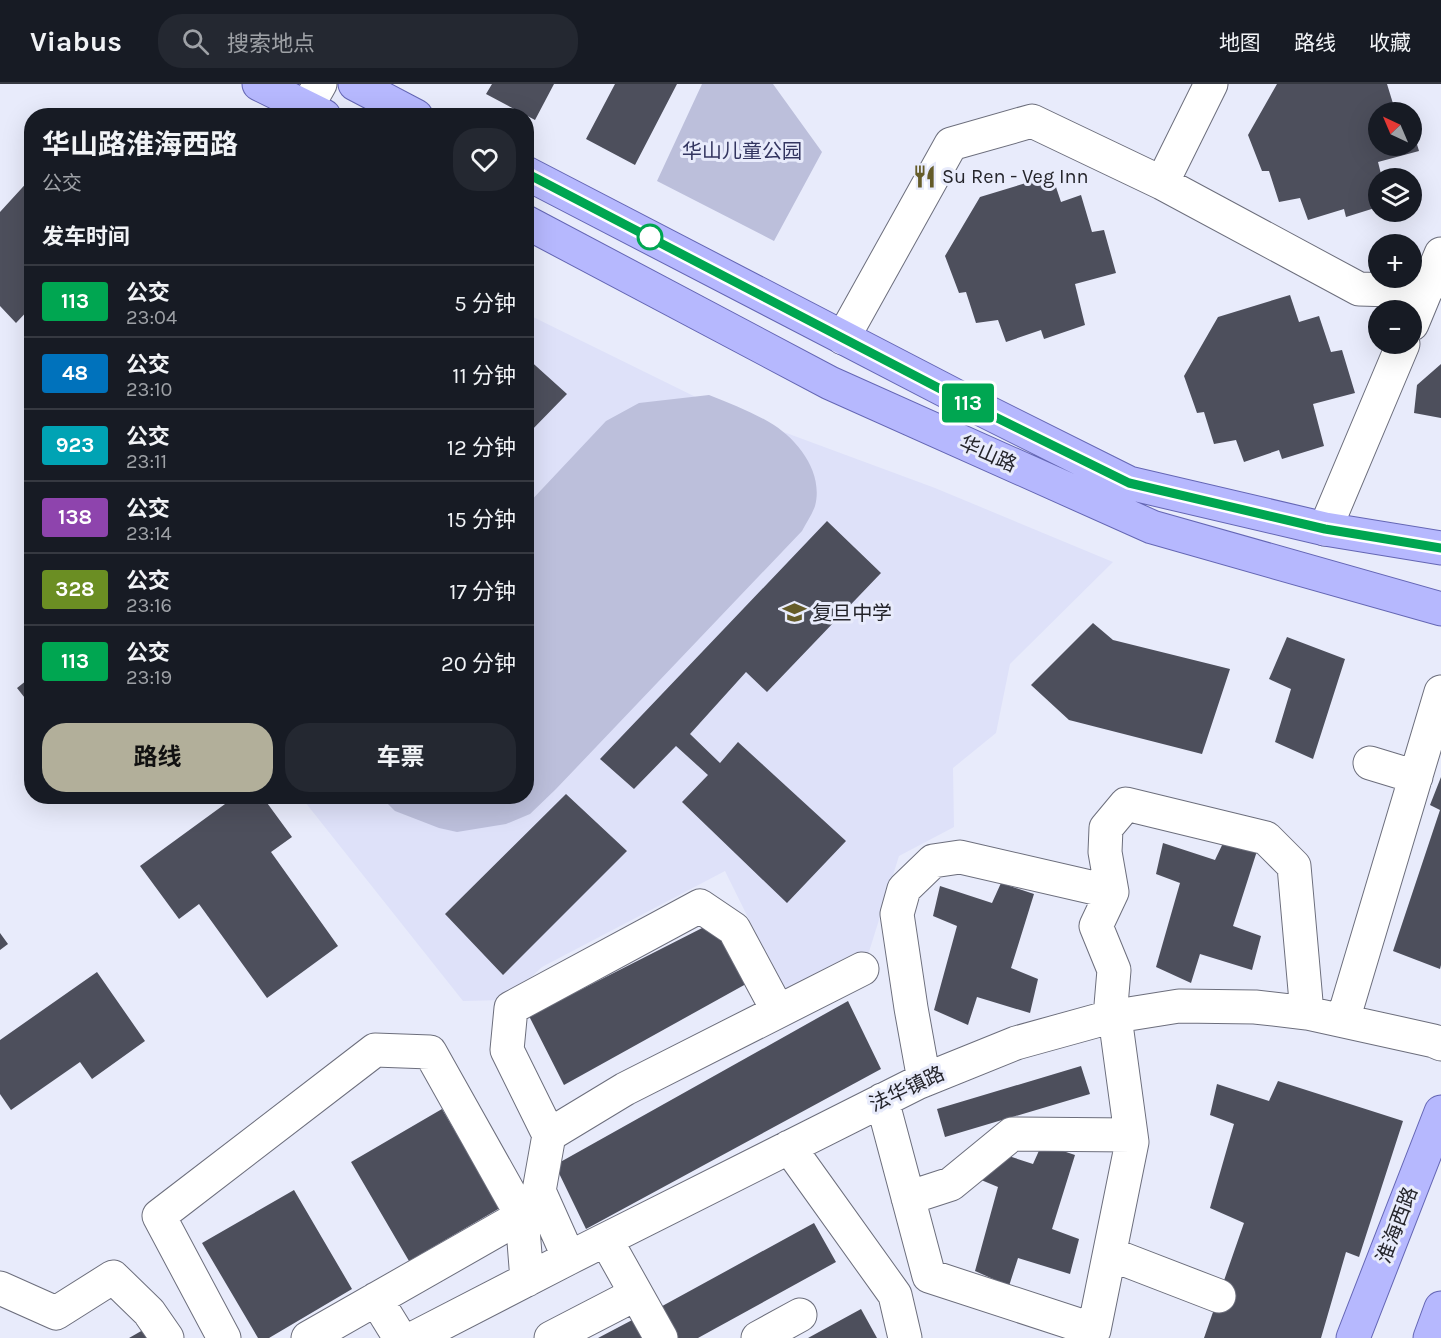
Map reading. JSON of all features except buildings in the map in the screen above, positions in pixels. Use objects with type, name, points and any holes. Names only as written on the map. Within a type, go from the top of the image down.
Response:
[{"type":"main road","points":[[259,84],[317,102]]},
{"type":"main road","points":[[355,84],[401,108]]},
{"type":"main road","name":"华山路","points":[[534,177],[977,408],[1129,483],[1325,529],[1441,548]]},
{"type":"main road","name":"华山路","points":[[534,226],[830,383],[1152,527],[1441,609]]},
{"type":"main road","name":"淮海西路","points":[[1353,1338],[1441,1112]]},
{"type":"main road","points":[[1430,1338],[1441,1308]]},
{"type":"street","points":[[1162,183],[1211,84]]},
{"type":"street","points":[[843,338],[951,144],[1032,121],[1162,183],[1359,289],[1426,291]]},
{"type":"street","points":[[1422,300],[1441,254]]},
{"type":"street","points":[[1325,529],[1399,354]]},
{"type":"street","points":[[1343,1020],[1441,692]]},
{"type":"street","points":[[1370,763],[1416,777]]},
{"type":"street","points":[[882,1100],[929,1276],[1094,1334],[1132,1142],[1113,1017],[1114,970],[1096,926],[1112,892],[1105,852],[1106,828],[1126,804],[1266,838],[1294,866],[1307,1013]]},
{"type":"street","points":[[924,1080],[897,914],[904,890],[933,861],[960,857],[1112,892]]},
{"type":"street","points":[[569,1258],[539,1191],[549,1135],[507,1050],[512,1008],[700,906],[734,929],[778,1011]]},
{"type":"street","points":[[549,1135],[625,1089],[862,969]]},
{"type":"street","name":"法华镇路","points":[[414,1338],[882,1100],[924,1080],[1016,1043],[1113,1017],[1179,1006],[1255,1007],[1307,1013],[1441,1044]]},
{"type":"street","points":[[224,1338],[159,1216],[375,1050],[430,1052],[522,1216],[527,1280]]},
{"type":"street","points":[[908,1198],[951,1184],[1012,1134],[1131,1135]]},
{"type":"street","points":[[789,1147],[895,1295],[905,1338]]},
{"type":"street","points":[[308,1338],[522,1216]]},
{"type":"street","points":[[606,1240],[661,1338]]},
{"type":"street","points":[[1110,1254],[1219,1296]]},
{"type":"street","points":[[0,1288],[56,1313],[113,1277],[149,1312],[167,1338]]},
{"type":"street","points":[[551,1338],[636,1294]]},
{"type":"street","points":[[376,1299],[400,1338]]},
{"type":"street","points":[[758,1338],[800,1315]]},
{"type":"shaded area","name":"复旦中学","points":[[534,317],[716,407],[935,488],[1113,562],[1010,664],[996,733],[953,768],[954,827],[899,856],[868,955],[786,994],[725,871],[542,967],[506,1000],[463,1001],[307,804],[534,804]]},
{"type":"green space","name":"华山儿童公园","points":[[702,84],[773,84],[822,152],[774,241],[657,181]]},
{"type":"green space","points":[[709,395],[747,411],[779,429],[806,457],[816,481],[815,506],[802,531],[530,814],[506,824],[457,832],[439,828],[395,811],[388,804],[534,804],[534,498],[606,421],[639,403]]},
{"type":"bus line","name":"113","points":[[534,177],[977,408],[1129,483],[1325,529],[1441,548]]},
{"type":"place","name":"Su Ren - Veg Inn","points":[[924,176]]},
{"type":"place","name":"复旦中学","points":[[794,613]]}]
